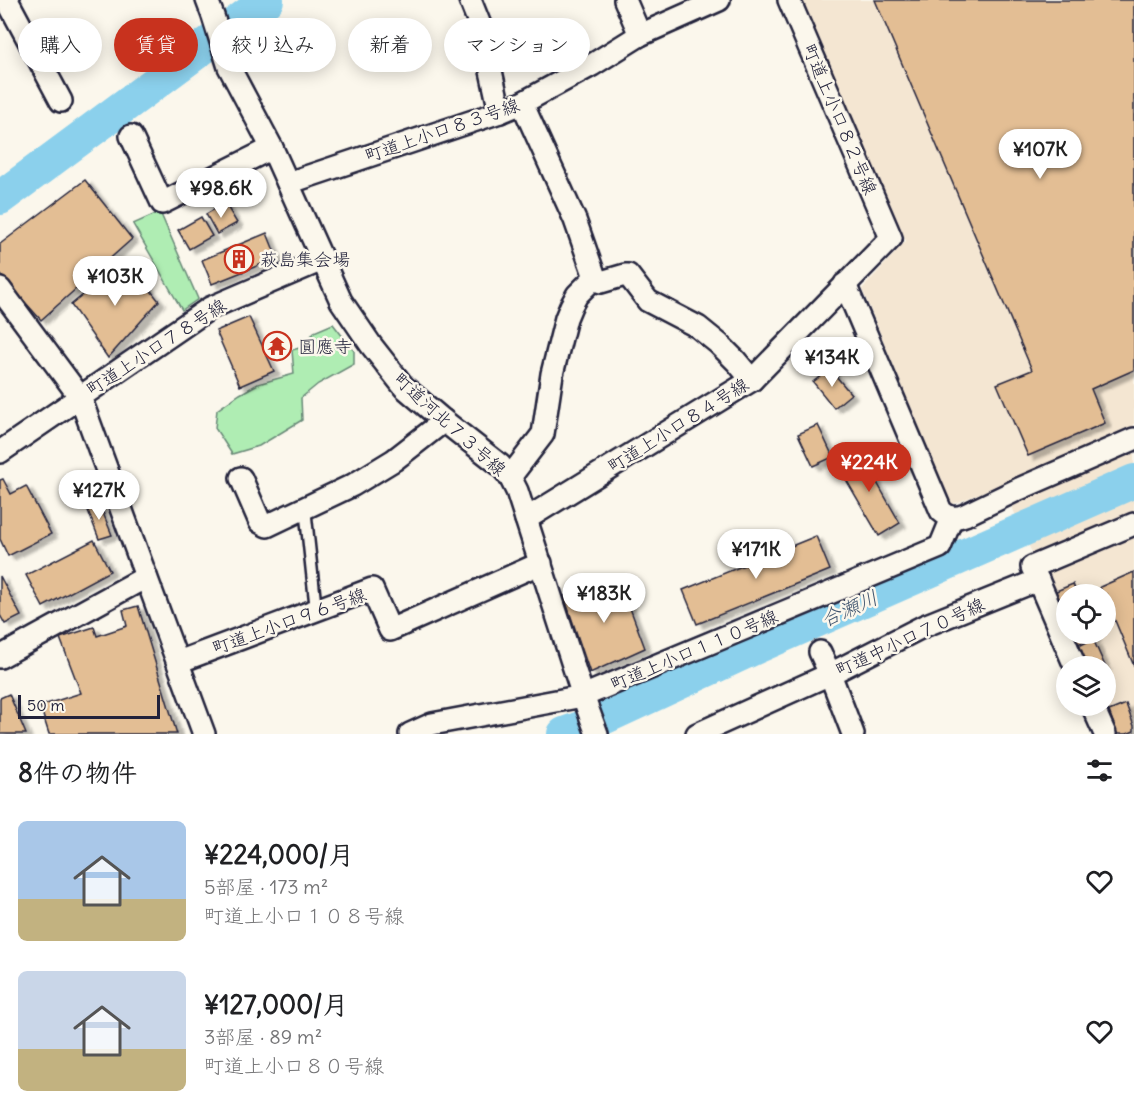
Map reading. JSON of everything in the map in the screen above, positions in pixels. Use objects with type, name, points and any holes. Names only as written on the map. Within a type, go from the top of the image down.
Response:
[{"type":"street","points":[[7,0],[61,100]]},
{"type":"street","points":[[470,0],[482,30],[500,112]]},
{"type":"street","points":[[626,0],[640,35]]},
{"type":"street","name":"町道上小口８３号線","points":[[288,183],[522,103],[592,65],[640,35],[719,0]]},
{"type":"street","name":"町道上小口８２号線","points":[[789,0],[891,238]]},
{"type":"street","name":"町道河北７３号線","points":[[210,8],[229,67],[272,148],[341,302],[404,387],[500,465],[510,477],[517,491],[597,734]]},
{"type":"street","points":[[522,103],[575,220],[596,280]]},
{"type":"street","points":[[131,136],[162,203],[272,148]]},
{"type":"street","name":"町道上小口８４号線","points":[[526,519],[752,380],[891,238]]},
{"type":"street","name":"町道上小口７８号線","points":[[0,452],[210,308],[322,260]]},
{"type":"street","points":[[510,477],[543,434],[552,374],[566,318],[577,295],[586,285],[596,280],[601,282],[628,275],[648,300],[698,327],[719,344],[752,380]]},
{"type":"street","points":[[845,284],[941,511],[952,518],[959,518],[1019,489],[1134,440]]},
{"type":"street","points":[[0,289],[80,397],[204,734]]},
{"type":"street","points":[[241,478],[260,522],[267,526],[353,485],[394,460],[444,421]]},
{"type":"street","name":"町道上小口１１０号線","points":[[410,734],[432,724],[585,700],[940,547],[952,518]]},
{"type":"street","points":[[1072,656],[1032,567],[1134,524]]},
{"type":"street","name":"町道上小口９６号線","points":[[178,662],[372,589],[390,630],[541,563]]},
{"type":"street","points":[[0,657],[146,578]]},
{"type":"street","name":"町道中小口７０号線","points":[[697,734],[830,674],[924,626],[1038,580]]},
{"type":"street","points":[[820,652],[853,734]]},
{"type":"street","points":[[1097,716],[1105,734]]},
{"type":"lane","points":[[305,508],[316,610]]},
{"type":"shaded area","points":[[801,0],[1134,0],[1134,734],[1112,734],[1104,716],[1116,716],[1116,656],[1077,656],[1072,644],[1116,644],[1116,584],[1056,584],[1056,608],[1002,484],[951,505],[862,289],[906,241]]},
{"type":"green space","points":[[160,212],[198,299],[182,310],[133,224]]},
{"type":"green space","points":[[333,324],[354,351],[354,364],[318,384],[301,398],[302,420],[259,446],[232,454],[215,428],[217,410],[258,384],[294,374],[292,350],[303,347],[314,332]]},
{"type":"building","points":[[875,0],[1134,0],[1134,370],[1091,389],[1105,423],[1028,456],[997,384],[1032,370]]},
{"type":"building","points":[[85,180],[132,239],[41,320],[0,274],[0,244]]},
{"type":"building","points":[[225,203],[237,223],[217,234],[206,214]]},
{"type":"building","points":[[201,217],[212,236],[189,249],[178,230]]},
{"type":"building","name":"萩島集会場","points":[[267,233],[277,258],[212,284],[202,260]]},
{"type":"building","points":[[126,259],[159,301],[108,358],[71,305]]},
{"type":"building","points":[[249,317],[274,371],[240,386],[216,331]]},
{"type":"building","points":[[830,369],[851,394],[834,408],[813,382]]},
{"type":"building","points":[[818,425],[833,457],[813,466],[798,434]]},
{"type":"building","points":[[859,451],[900,523],[879,536],[837,464]]},
{"type":"building","points":[[3,479],[11,494],[26,486],[51,534],[8,556],[0,539],[0,480]]},
{"type":"building","points":[[99,503],[112,535],[99,539],[87,508]]},
{"type":"building","points":[[816,536],[830,570],[697,624],[683,590]]},
{"type":"building","points":[[94,540],[110,571],[43,607],[26,575]]},
{"type":"building","points":[[1134,572],[1134,666],[1116,623],[1116,584],[1107,584]]},
{"type":"building","points":[[0,576],[21,616],[5,624],[0,615]]},
{"type":"building","points":[[618,576],[645,648],[590,673],[564,596]]},
{"type":"building","points":[[138,606],[177,734],[49,734],[40,706],[81,693],[60,638],[94,627],[97,636],[127,626],[123,610]]},
{"type":"building","points":[[1083,644],[1095,644],[1101,656],[1081,656],[1077,647]]},
{"type":"building","points":[[9,694],[26,734],[0,734],[0,698]]},
{"type":"building","points":[[1126,704],[1134,731],[1117,734],[1111,716],[1116,716],[1116,708]]},
{"type":"waterway","points":[[0,198],[267,0]]},
{"type":"waterway","name":"合瀬川","points":[[564,734],[1134,481]]},
{"type":"place","name":"萩島集会場","points":[[239,259]]},
{"type":"place","name":"圓應寺","points":[[277,346]]}]
